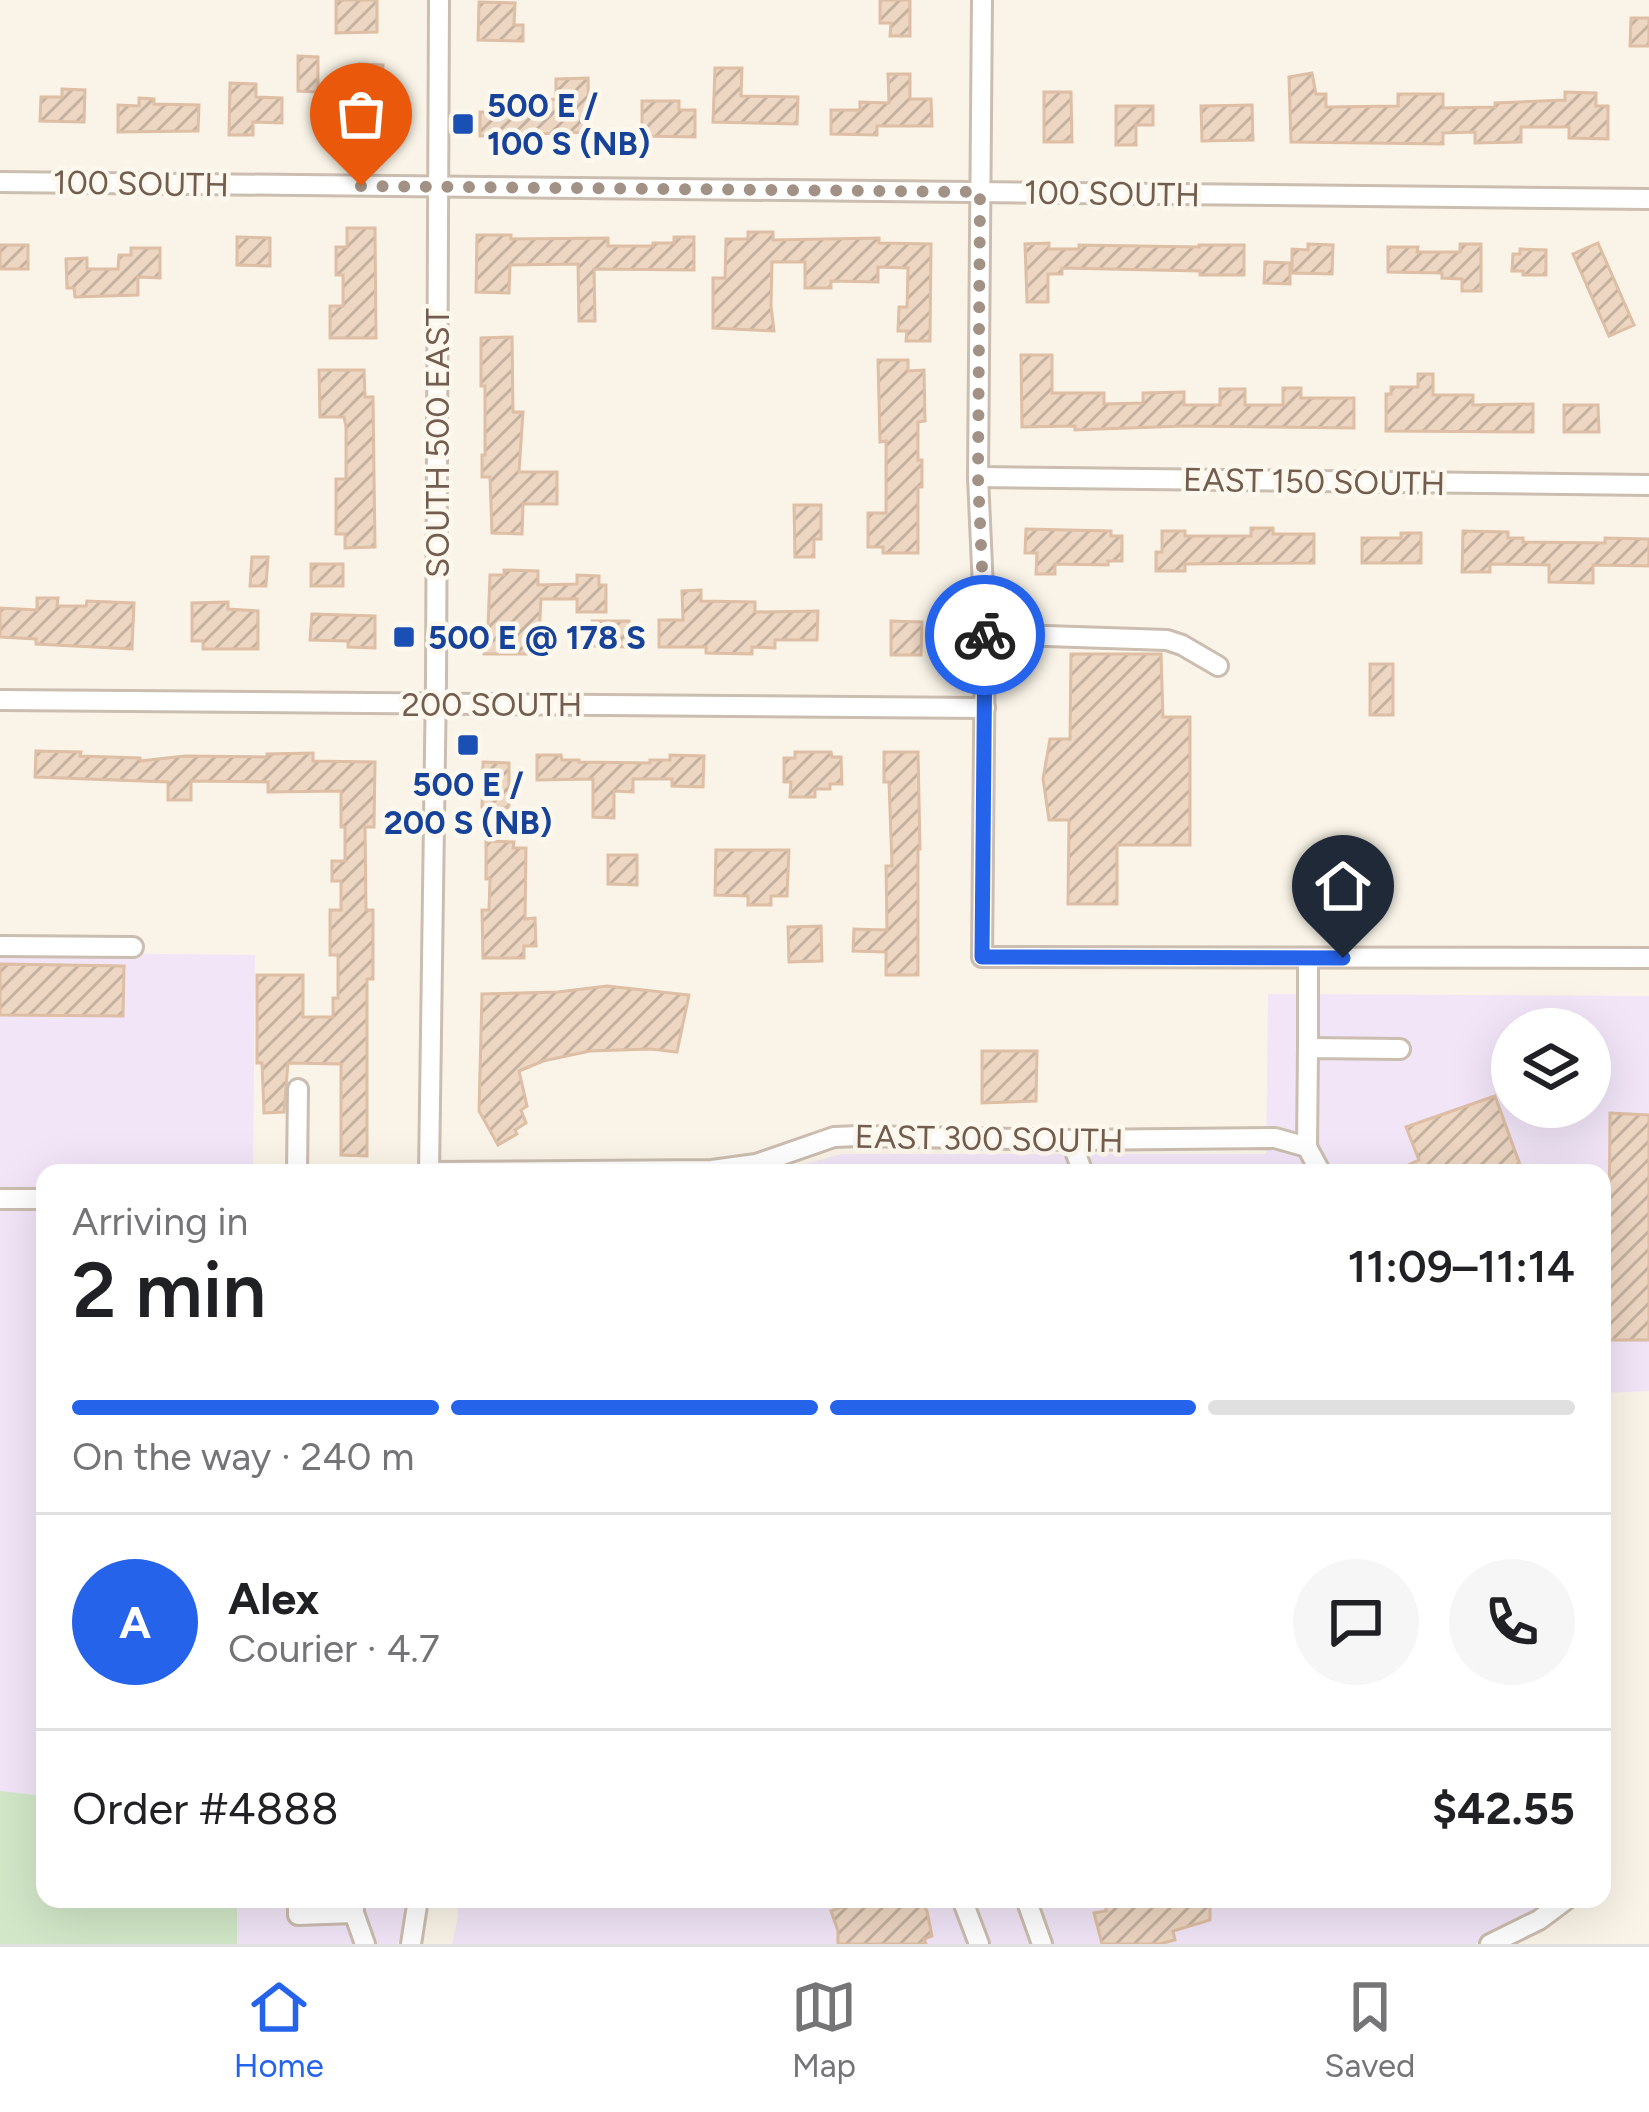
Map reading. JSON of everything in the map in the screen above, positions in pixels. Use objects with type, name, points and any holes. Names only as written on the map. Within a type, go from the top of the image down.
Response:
[{"type":"street","name":"SOUTH 500 EAST","points":[[429,1164],[439,0]]},
{"type":"street","points":[[982,0],[978,477],[985,634],[982,957],[1649,958]]},
{"type":"street","name":"100 SOUTH","points":[[0,182],[1648,202]]},
{"type":"street","name":"EAST 150 SOUTH","points":[[978,477],[1649,485]]},
{"type":"street","points":[[985,634],[1167,640],[1218,665]]},
{"type":"street","name":"200 SOUTH","points":[[0,700],[985,708]]},
{"type":"street","points":[[0,946],[134,947]]},
{"type":"street","points":[[1308,958],[1307,1147],[1317,1164]]},
{"type":"street","points":[[1308,1048],[1400,1048]]},
{"type":"street","points":[[297,1164],[298,1089]]},
{"type":"street","name":"EAST 300 SOUTH","points":[[756,1164],[834,1136],[1275,1138],[1307,1147]]},
{"type":"street","points":[[1071,1140],[1080,1164]]},
{"type":"street","points":[[0,1199],[36,1199]]},
{"type":"street","points":[[298,1908],[298,1915],[342,1908]]},
{"type":"street","points":[[355,1908],[365,1944]]},
{"type":"street","points":[[411,1944],[417,1908]]},
{"type":"street","points":[[965,1908],[979,1944]]},
{"type":"street","points":[[1029,1908],[1042,1944]]},
{"type":"street","points":[[1490,1944],[1555,1908]]},
{"type":"shaded area","points":[[0,952],[255,955],[253,1164],[36,1164],[36,1908],[404,1908],[404,1932],[397,1944],[0,1944]]},
{"type":"shaded area","points":[[1268,994],[1649,996],[1649,1391],[1611,1393],[1611,1164],[805,1164],[842,1154],[1266,1154]]},
{"type":"shaded area","points":[[458,1908],[1545,1908],[1475,1944],[452,1944]]},
{"type":"green space","points":[[0,1791],[36,1795],[36,1908],[237,1908],[237,1944],[0,1944]]},
{"type":"building","points":[[336,0],[377,0],[377,32],[336,33]]},
{"type":"building","points":[[880,0],[910,0],[910,36],[890,36],[891,23],[880,23]]},
{"type":"building","points":[[479,2],[515,3],[514,25],[523,25],[523,41],[478,40]]},
{"type":"building","points":[[1631,18],[1649,18],[1649,46],[1630,46]]},
{"type":"building","points":[[298,56],[318,57],[318,92],[298,91]]},
{"type":"building","points":[[359,64],[383,65],[386,137],[342,136],[342,111],[354,111],[357,103]]},
{"type":"building","points":[[715,68],[742,68],[741,96],[798,97],[797,124],[713,122]]},
{"type":"building","points":[[1312,73],[1316,94],[1326,94],[1326,107],[1398,106],[1398,94],[1443,94],[1443,108],[1495,107],[1495,103],[1565,100],[1565,92],[1596,93],[1596,106],[1608,106],[1608,139],[1569,138],[1569,127],[1521,127],[1521,142],[1475,143],[1475,132],[1443,133],[1443,144],[1291,142],[1289,77]]},
{"type":"building","points":[[888,74],[910,74],[910,99],[931,99],[932,126],[877,126],[877,135],[831,134],[831,110],[860,110],[860,102],[889,103]]},
{"type":"building","points":[[588,78],[589,132],[480,136],[480,112],[542,113],[542,100],[556,99],[556,79]]},
{"type":"building","points":[[230,83],[256,84],[256,97],[282,98],[282,123],[253,122],[253,135],[229,135]]},
{"type":"building","points":[[62,89],[85,90],[84,122],[40,121],[41,97],[62,97]]},
{"type":"building","points":[[1044,92],[1071,92],[1072,142],[1044,142]]},
{"type":"building","points":[[139,98],[154,99],[154,104],[199,105],[198,131],[118,132],[118,105],[139,106]]},
{"type":"building","points":[[642,101],[679,101],[679,110],[695,110],[695,137],[642,136]]},
{"type":"building","points":[[1252,105],[1253,140],[1202,141],[1201,106]]},
{"type":"building","points":[[1116,106],[1153,106],[1153,125],[1136,125],[1136,145],[1116,145]]},
{"type":"building","points":[[347,228],[375,228],[376,338],[330,338],[330,306],[343,306],[343,275],[336,275],[336,247],[347,247]]},
{"type":"building","points":[[748,232],[773,232],[773,240],[879,238],[879,243],[931,244],[930,341],[906,341],[907,331],[898,331],[899,307],[907,307],[908,268],[878,267],[878,282],[831,281],[831,288],[805,288],[805,262],[772,262],[774,331],[713,328],[713,278],[725,278],[726,239],[748,239]]},
{"type":"building","points":[[477,235],[608,238],[608,246],[653,246],[674,243],[674,237],[694,237],[694,270],[594,269],[595,321],[579,321],[578,264],[510,265],[509,293],[476,292]]},
{"type":"building","points":[[237,237],[270,238],[270,266],[237,265]]},
{"type":"building","points":[[1049,243],[1049,249],[1244,245],[1244,275],[1062,268],[1062,274],[1048,274],[1048,302],[1027,302],[1025,244]]},
{"type":"building","points":[[1598,243],[1634,325],[1609,336],[1573,254]]},
{"type":"building","points":[[1308,244],[1333,245],[1332,274],[1292,273],[1292,249],[1308,250]]},
{"type":"building","points":[[1460,244],[1481,244],[1481,291],[1462,291],[1462,279],[1442,278],[1442,273],[1388,272],[1388,247],[1460,252]]},
{"type":"building","points":[[0,245],[28,245],[28,269],[0,269]]},
{"type":"building","points":[[131,248],[160,248],[160,278],[138,277],[138,295],[75,297],[74,288],[67,288],[66,259],[87,258],[87,269],[118,269],[119,255],[131,255]]},
{"type":"building","points":[[1520,249],[1546,250],[1546,275],[1512,271],[1513,254],[1520,254]]},
{"type":"building","points":[[1265,262],[1290,263],[1290,284],[1264,283]]},
{"type":"building","points":[[512,337],[513,412],[523,412],[519,472],[557,472],[557,504],[523,504],[522,534],[492,533],[490,477],[482,477],[485,386],[481,386],[481,338]]},
{"type":"building","points":[[1021,355],[1052,355],[1052,393],[1104,393],[1104,404],[1143,403],[1143,393],[1184,392],[1184,405],[1220,405],[1220,389],[1245,389],[1245,405],[1283,405],[1283,388],[1301,388],[1301,398],[1354,398],[1354,428],[1022,427]]},
{"type":"building","points":[[878,360],[908,360],[908,371],[924,370],[925,421],[918,422],[922,487],[918,487],[918,553],[883,553],[883,547],[868,547],[868,513],[886,513],[886,441],[880,442]]},
{"type":"building","points":[[319,370],[364,370],[365,397],[373,397],[375,547],[345,548],[345,534],[336,534],[336,479],[346,479],[346,427],[344,417],[320,417]]},
{"type":"building","points":[[1418,374],[1433,374],[1433,395],[1473,395],[1473,405],[1533,404],[1533,432],[1386,431],[1386,394],[1391,394],[1391,387],[1418,387]]},
{"type":"building","points":[[1564,405],[1598,405],[1599,432],[1564,432]]},
{"type":"building","points":[[794,505],[821,505],[821,539],[814,539],[814,557],[795,557]]},
{"type":"building","points":[[1251,528],[1273,528],[1273,534],[1314,534],[1314,563],[1185,564],[1185,571],[1156,571],[1162,531],[1185,531],[1185,536],[1251,536]]},
{"type":"building","points":[[1026,529],[1111,531],[1111,536],[1122,536],[1122,561],[1055,564],[1055,574],[1036,574],[1037,553],[1025,553]]},
{"type":"building","points":[[1463,531],[1508,532],[1508,538],[1523,538],[1523,542],[1649,539],[1649,566],[1593,565],[1593,583],[1549,582],[1549,565],[1490,564],[1490,572],[1462,572]]},
{"type":"building","points":[[1401,533],[1421,533],[1421,563],[1362,563],[1362,538],[1401,538]]},
{"type":"building","points":[[252,557],[268,557],[266,586],[250,586]]},
{"type":"building","points":[[311,564],[343,564],[343,586],[311,586]]},
{"type":"building","points":[[504,570],[538,571],[538,585],[577,584],[577,575],[599,576],[599,585],[606,585],[606,612],[577,612],[577,599],[541,599],[538,654],[484,654],[490,575],[504,575]]},
{"type":"building","points":[[701,590],[701,601],[755,602],[755,612],[818,611],[817,640],[775,640],[775,648],[752,647],[752,654],[659,647],[659,620],[683,620],[682,591]]},
{"type":"building","points":[[37,598],[58,598],[57,606],[86,606],[87,601],[134,603],[132,649],[36,644],[36,639],[0,637],[0,608],[37,610]]},
{"type":"building","points":[[228,602],[228,609],[258,611],[258,649],[203,649],[203,641],[192,641],[192,603]]},
{"type":"building","points":[[312,614],[375,616],[375,648],[348,647],[348,641],[310,640]]},
{"type":"building","points":[[592,621],[629,621],[629,647],[592,646]]},
{"type":"building","points":[[891,621],[922,622],[921,655],[891,655]]},
{"type":"building","points":[[1071,654],[1161,654],[1163,717],[1190,717],[1190,845],[1117,845],[1117,904],[1068,904],[1069,820],[1049,820],[1043,779],[1050,739],[1070,739]]},
{"type":"building","points":[[1370,664],[1393,664],[1393,715],[1370,715]]},
{"type":"building","points":[[36,751],[140,761],[313,753],[313,761],[375,762],[374,827],[365,827],[366,910],[373,910],[373,979],[367,979],[367,1156],[341,1155],[341,1064],[288,1063],[284,1112],[264,1113],[262,1063],[257,1063],[257,975],[303,975],[303,1017],[333,1017],[338,955],[330,955],[330,910],[341,910],[341,881],[332,881],[332,861],[345,861],[341,791],[268,792],[268,782],[191,781],[191,800],[168,800],[168,782],[35,777]]},
{"type":"building","points":[[795,752],[831,752],[832,757],[841,757],[842,784],[815,789],[815,797],[790,797],[791,782],[784,782],[784,758],[795,758]]},
{"type":"building","points":[[884,752],[918,752],[918,975],[886,975],[886,952],[853,951],[854,929],[887,930],[886,866],[892,866]]},
{"type":"building","points":[[537,755],[561,755],[562,760],[579,762],[650,763],[670,760],[670,755],[704,756],[703,787],[672,786],[672,779],[633,779],[633,792],[614,791],[614,818],[593,817],[593,779],[537,780]]},
{"type":"building","points":[[483,762],[509,763],[509,808],[482,807]]},
{"type":"building","points":[[486,841],[514,842],[513,848],[526,848],[525,919],[535,918],[536,946],[524,946],[524,958],[483,958],[482,910],[489,910],[490,879],[486,879]]},
{"type":"building","points":[[716,850],[789,850],[787,896],[771,896],[771,905],[748,905],[748,896],[715,895]]},
{"type":"building","points":[[608,855],[637,855],[637,885],[608,884]]},
{"type":"building","points":[[821,926],[822,961],[789,962],[788,927]]},
{"type":"building","points":[[0,964],[124,966],[123,1016],[0,1015]]},
{"type":"building","points":[[607,986],[689,995],[677,1052],[590,1051],[519,1071],[526,1123],[498,1145],[479,1111],[482,994]]},
{"type":"building","points":[[982,1051],[1037,1051],[1036,1101],[982,1103]]},
{"type":"building","points":[[1491,1097],[1491,1128],[1507,1128],[1520,1164],[1410,1164],[1419,1160],[1406,1127]]},
{"type":"building","points":[[1611,1113],[1649,1115],[1649,1340],[1611,1340]]},
{"type":"building","points":[[925,1908],[932,1936],[924,1939],[926,1944],[838,1944],[831,1911]]},
{"type":"building","points":[[1210,1908],[1210,1920],[1173,1931],[1175,1940],[1159,1944],[1102,1944],[1094,1913]]},
{"type":"way so far","points":[[361,186],[980,192],[978,477],[985,635]]},
{"type":"place","name":"500 E / 100 S (NB)","points":[[463,124]]},
{"type":"place","name":"500 E @ 178 S","points":[[404,637]]},
{"type":"place","name":"500 E / 200 S (NB)","points":[[468,745]]},
{"type":"route","points":[[985,635],[982,957],[1343,958]]}]
